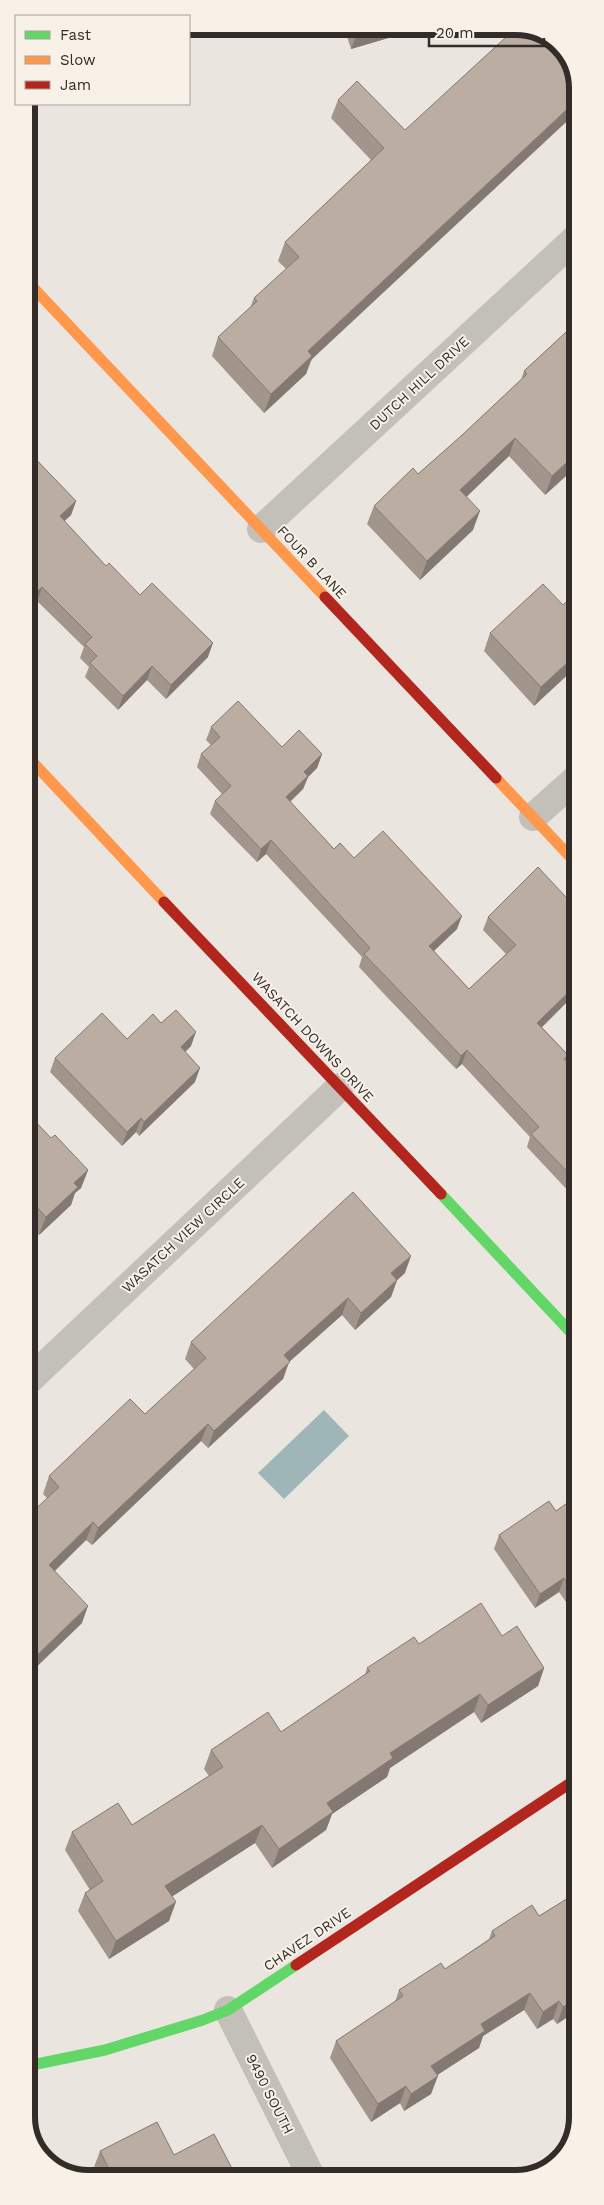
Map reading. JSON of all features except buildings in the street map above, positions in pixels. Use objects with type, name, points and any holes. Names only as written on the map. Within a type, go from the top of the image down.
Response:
[{"type":"street","name":"DUTCH HILL DRIVE","points":[[260,528],[569,244]]},
{"type":"street","name":"FOUR B LANE","points":[[35,290],[569,855]]},
{"type":"street","name":"WASATCH DOWNS DRIVE","points":[[35,764],[569,1330]]},
{"type":"street","points":[[533,817],[569,785]]},
{"type":"street","name":"WASATCH VIEW CIRCLE","points":[[35,1374],[340,1087]]},
{"type":"street","name":"CHAVEZ DRIVE","points":[[35,2065],[123,2047],[175,2031],[228,2010],[569,1784]]},
{"type":"street","name":"9490 SOUTH","points":[[228,2010],[308,2170]]},
{"type":"water","points":[[324,1410],[349,1436],[284,1499],[258,1473]]},
{"type":"traffic: fast","points":[[441,1194],[569,1330]]},
{"type":"traffic: fast","points":[[35,2064],[105,2050],[203,2020],[228,2010],[296,1965]]},
{"type":"traffic: slow","points":[[35,290],[325,597]]},
{"type":"traffic: slow","points":[[35,765],[164,902]]},
{"type":"traffic: slow","points":[[496,778],[569,856]]},
{"type":"traffic: jam","points":[[325,597],[496,778]]},
{"type":"traffic: jam","points":[[164,902],[441,1194]]},
{"type":"traffic: jam","points":[[296,1965],[569,1784]]}]
